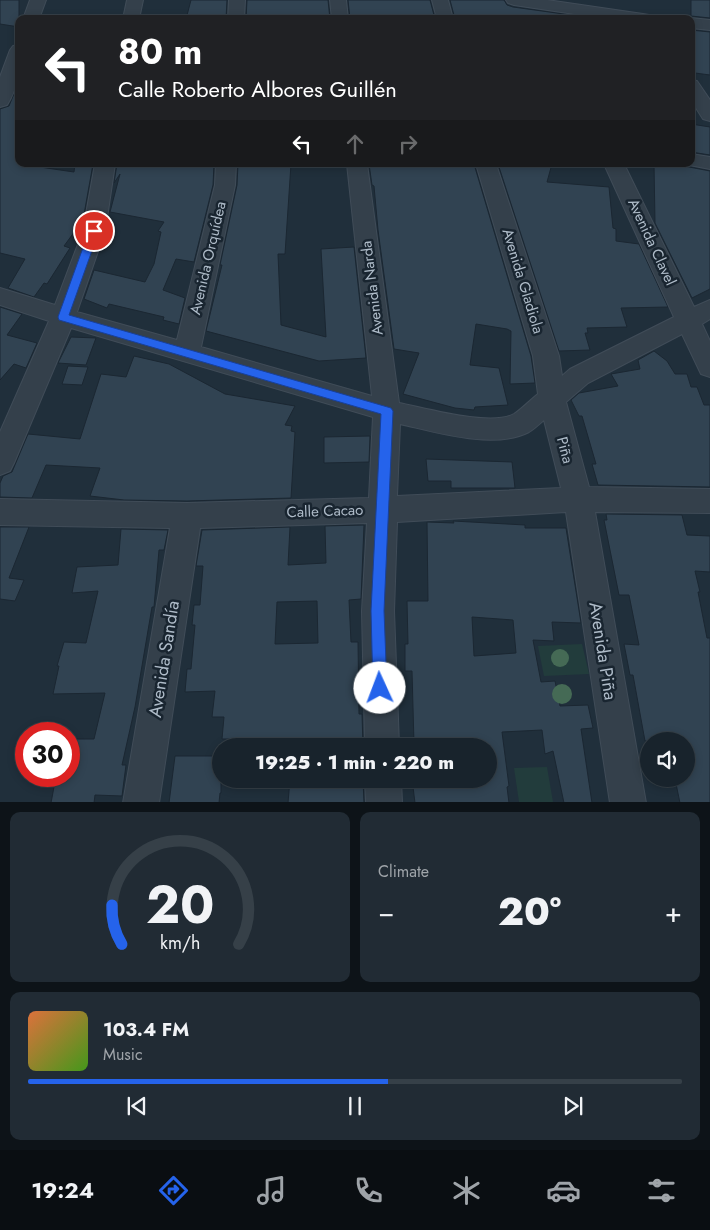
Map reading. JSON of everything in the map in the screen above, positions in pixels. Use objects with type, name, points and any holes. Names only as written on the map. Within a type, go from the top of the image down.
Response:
[{"type":"street","points":[[32,15],[38,0]]},
{"type":"street","points":[[132,15],[134,0]]},
{"type":"street","points":[[236,15],[237,0]]},
{"type":"street","points":[[338,0],[340,15]]},
{"type":"street","points":[[440,0],[444,15]]},
{"type":"street","points":[[514,0],[545,7],[611,15]]},
{"type":"street","points":[[639,0],[648,15]]},
{"type":"street","points":[[695,23],[710,25]]},
{"type":"street","points":[[0,101],[13,58]]},
{"type":"street","points":[[695,91],[710,115]]},
{"type":"street","points":[[695,161],[710,163]]},
{"type":"street","points":[[0,463],[63,317],[94,231],[105,167]]},
{"type":"street","name":"Avenida Orquídea","points":[[186,352],[225,185],[226,167]]},
{"type":"street","name":"Avenida Narda","points":[[357,167],[387,411],[381,510],[378,611],[382,738]]},
{"type":"street","name":"Avenida Gladiola","points":[[487,167],[546,356],[552,400]]},
{"type":"street","name":"Avenida Clavel","points":[[616,167],[700,315],[710,367]]},
{"type":"street","points":[[0,296],[63,317],[387,411],[457,426],[493,428],[520,424],[552,400],[579,376],[700,315]]},
{"type":"street","name":"Piña","points":[[552,400],[578,499]]},
{"type":"street","name":"Calle Cacao","points":[[0,512],[187,516],[381,510],[578,499],[710,501]]},
{"type":"street","name":"Avenida Piña","points":[[578,499],[628,802]]},
{"type":"street","name":"Avenida Sandía","points":[[141,802],[187,516]]},
{"type":"street","points":[[383,788],[384,802]]},
{"type":"green space","points":[[582,644],[589,674],[544,676],[538,646]]},
{"type":"green space","points":[[547,767],[553,802],[519,802],[514,768]]},
{"type":"building","points":[[0,0],[19,0],[19,15],[15,15],[15,26],[0,24]]},
{"type":"building","points":[[191,0],[227,0],[226,15],[187,15]]},
{"type":"building","points":[[247,0],[328,0],[330,15],[246,15]]},
{"type":"building","points":[[348,0],[430,0],[434,15],[350,15]]},
{"type":"building","points":[[450,0],[504,0],[507,5],[513,7],[571,15],[454,15]]},
{"type":"building","points":[[691,0],[710,0],[710,18],[691,15]]},
{"type":"building","points":[[695,30],[710,32],[710,75],[695,73]]},
{"type":"building","points":[[15,91],[15,167],[40,167],[74,172],[75,167],[92,167],[83,220],[64,246],[70,248],[47,284],[44,283],[34,297],[8,288],[25,259],[0,253],[0,109],[9,106]]},
{"type":"building","points":[[695,125],[710,127],[710,155],[695,153]]},
{"type":"building","points":[[117,167],[214,167],[213,185],[194,262],[176,259],[163,290],[185,298],[179,324],[163,320],[164,317],[109,304],[107,308],[84,299],[94,270],[145,282],[154,264],[161,232],[158,231],[164,222],[110,212],[120,174],[114,183]]},
{"type":"building","points":[[238,167],[291,167],[285,254],[278,254],[281,325],[326,337],[321,249],[354,247],[366,358],[319,361],[206,331],[222,265],[220,265],[237,185]]},
{"type":"building","points":[[369,167],[475,167],[531,356],[535,383],[510,384],[511,331],[507,329],[476,324],[470,365],[499,368],[508,405],[475,407],[474,410],[455,408],[403,394],[419,353],[394,349],[374,186],[372,185]]},
{"type":"building","points":[[499,167],[551,167],[547,182],[609,187],[613,228],[616,229],[616,241],[639,244],[668,307],[621,308],[627,327],[587,328],[588,333],[585,333],[590,350],[559,351]]},
{"type":"building","points":[[654,167],[689,167],[710,171],[710,289],[692,298],[655,223]]},
{"type":"building","points":[[0,307],[22,314],[7,335],[37,343],[26,368],[14,364],[0,380]]},
{"type":"building","points":[[71,337],[96,338],[86,365],[58,363]]},
{"type":"building","points":[[654,351],[667,361],[675,374],[687,374],[691,387],[697,387],[704,405],[710,405],[710,487],[598,485],[592,464],[596,464],[582,416],[579,416],[571,400],[579,393],[618,386],[611,374],[640,369],[638,360]]},
{"type":"building","points":[[134,356],[169,364],[225,394],[295,406],[285,425],[292,426],[291,431],[295,432],[291,498],[187,501],[124,500],[90,496],[100,468],[46,465],[32,498],[0,497],[0,483],[3,476],[12,472],[28,434],[80,439],[101,374],[126,377]]},
{"type":"building","points":[[68,366],[88,367],[82,385],[62,384]]},
{"type":"building","points":[[370,436],[369,462],[324,463],[324,437]]},
{"type":"building","points":[[426,459],[512,462],[515,488],[451,488],[451,481],[428,481]]},
{"type":"building","points":[[606,514],[682,515],[687,535],[710,536],[710,572],[695,571],[707,638],[710,638],[710,802],[680,802],[677,787],[695,787],[695,732],[643,732],[633,675],[630,675],[624,644],[639,645],[629,595],[619,595],[604,520],[607,520]]},
{"type":"building","points":[[453,521],[525,525],[525,528],[566,528],[581,623],[552,622],[554,641],[533,640],[541,682],[555,681],[560,706],[588,705],[593,728],[581,729],[592,802],[564,802],[553,751],[545,754],[542,730],[502,732],[509,786],[507,787],[509,802],[415,802],[413,788],[497,788],[497,738],[414,738],[412,671],[405,671],[405,644],[408,644],[407,601],[428,601],[427,522],[454,523]],"holes":[[[472,617],[513,620],[516,653],[474,656]]]},
{"type":"building","points":[[364,525],[361,599],[349,600],[351,642],[358,642],[359,714],[362,714],[363,738],[222,738],[224,717],[212,717],[215,691],[185,692],[187,669],[191,669],[195,625],[192,625],[194,605],[200,605],[203,566],[196,566],[202,530],[290,527],[288,565],[326,563],[325,526]],"holes":[[[317,601],[318,643],[275,644],[277,602]]]},
{"type":"building","points":[[0,527],[29,527],[9,578],[24,580],[15,601],[0,599]]},
{"type":"building","points":[[121,529],[168,530],[164,550],[159,550],[154,607],[152,607],[135,707],[122,765],[126,765],[122,796],[95,795],[94,802],[51,802],[54,787],[80,787],[80,739],[94,739],[105,693],[53,694],[59,666],[57,666],[64,642],[86,643],[98,591],[72,593],[77,567],[118,565]]},
{"type":"building","points":[[175,756],[212,756],[212,788],[221,788],[219,802],[169,802]]},
{"type":"building","points":[[289,788],[363,788],[364,802],[288,802]]},
{"type":"route","points":[[94,231],[63,317],[387,411],[381,510],[378,611],[380,688]]}]
